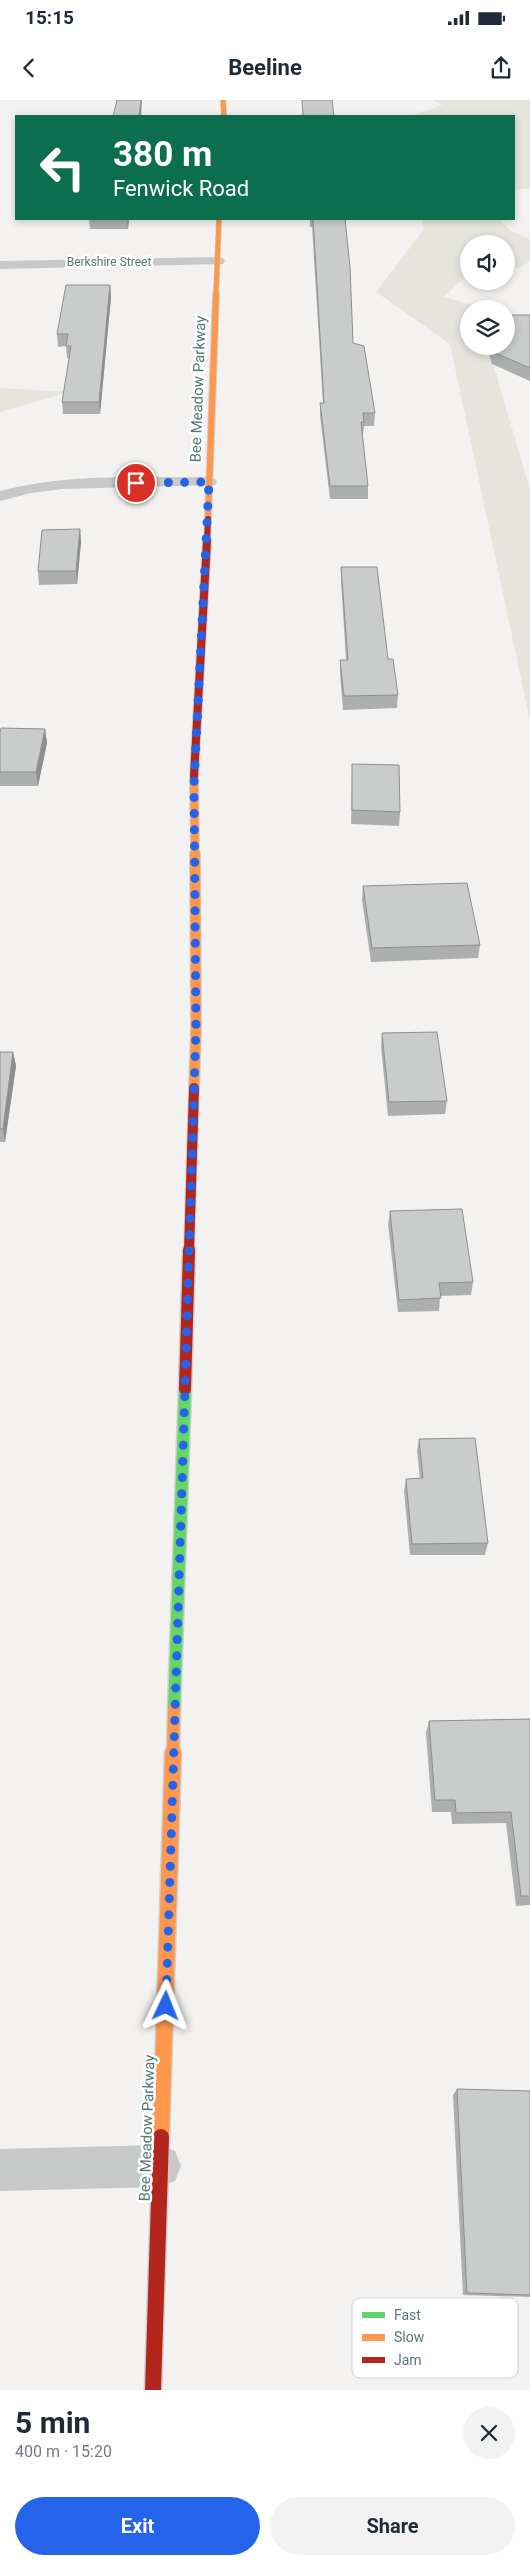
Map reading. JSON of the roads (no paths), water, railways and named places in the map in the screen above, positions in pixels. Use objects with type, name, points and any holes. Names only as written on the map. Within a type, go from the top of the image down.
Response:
[{"type":"street","points":[[223,100],[224,115]]},
{"type":"street","name":"Bee Meadow Parkway","points":[[153,2390],[196,1028],[194,784],[209,482],[219,220]]},
{"type":"street","name":"Berkshire Street","points":[[0,264],[218,261]]},
{"type":"street","points":[[0,496],[30,488],[62,484],[209,482]]},
{"type":"street","points":[[0,2170],[160,2166]]}]
